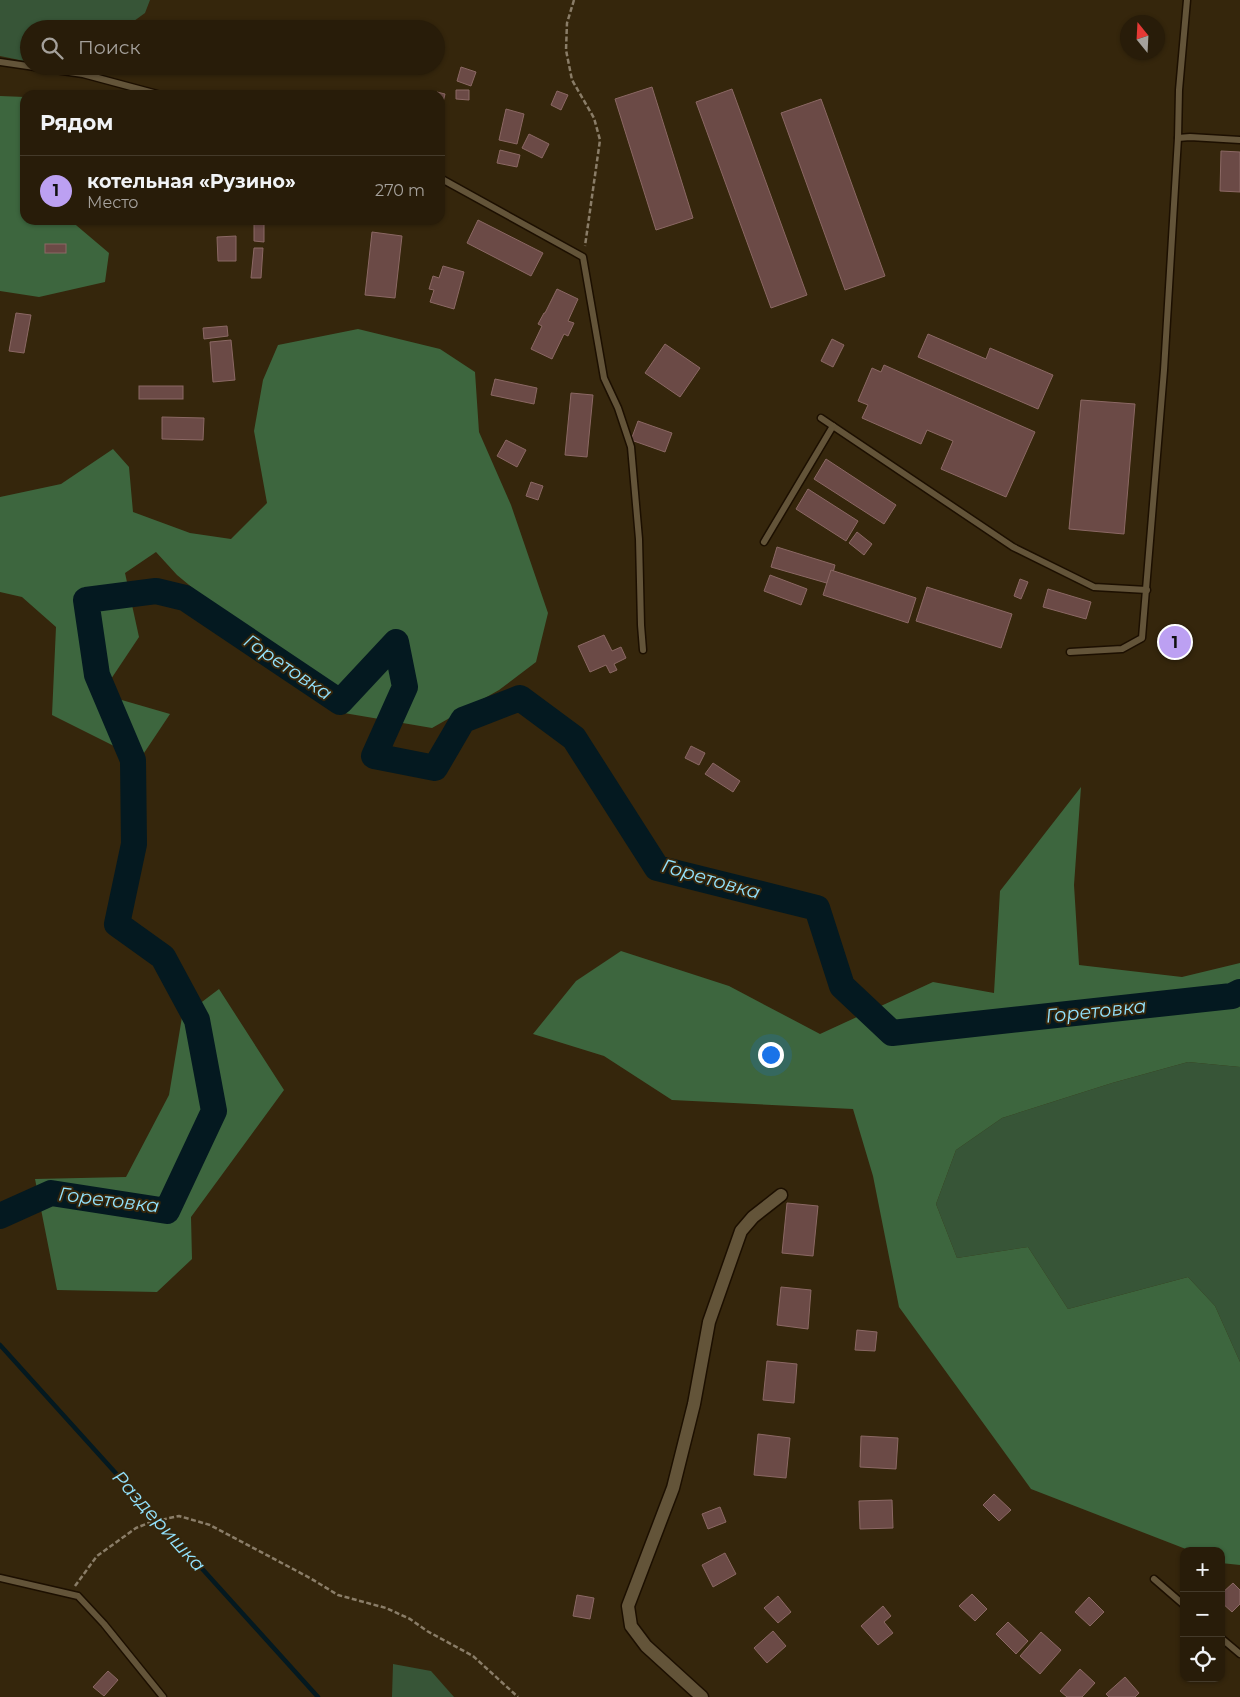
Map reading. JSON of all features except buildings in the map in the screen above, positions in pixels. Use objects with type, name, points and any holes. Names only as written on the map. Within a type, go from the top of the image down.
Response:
[{"type":"street","points":[[702,1697],[646,1646],[631,1626],[628,1606],[673,1488],[694,1404],[709,1322],[741,1231],[753,1217],[781,1195]]},
{"type":"lane","points":[[1070,652],[1122,650],[1142,638],[1164,370],[1178,138],[1178,90],[1188,0]]},
{"type":"lane","points":[[0,62],[20,65]]},
{"type":"lane","points":[[87,75],[142,90]]},
{"type":"lane","points":[[1178,138],[1240,140]]},
{"type":"lane","points":[[445,181],[583,258],[604,378],[618,408],[630,447],[639,539],[641,625],[644,650]]},
{"type":"lane","points":[[821,418],[1013,547],[1094,588],[1147,590]]},
{"type":"lane","points":[[764,542],[833,426]]},
{"type":"lane","points":[[0,1578],[78,1596],[104,1624],[163,1697]]},
{"type":"lane","points":[[1154,1579],[1180,1602]]},
{"type":"lane","points":[[1225,1641],[1240,1654]]},
{"type":"path","points":[[574,0],[567,23],[566,50],[572,80],[594,118],[600,140],[583,258]]},
{"type":"path","points":[[67,1593],[97,1556],[136,1528],[151,1522],[179,1516],[210,1525],[310,1578],[338,1596],[386,1608],[410,1619],[427,1631],[473,1656],[518,1697]]},
{"type":"green space","points":[[0,0],[150,0],[145,13],[135,20],[20,20],[20,60],[0,56]]},
{"type":"green space","points":[[0,96],[20,97],[20,225],[76,225],[109,253],[105,282],[39,297],[0,291]]},
{"type":"green space","points":[[358,329],[440,349],[475,372],[479,432],[511,505],[548,613],[536,662],[499,690],[432,728],[344,713],[177,575],[156,552],[125,573],[139,637],[101,694],[170,714],[140,759],[52,715],[56,627],[22,597],[0,592],[0,497],[61,484],[113,449],[129,467],[133,512],[190,533],[231,539],[267,503],[254,431],[263,380],[278,345]]},
{"type":"green space","points":[[1081,787],[1074,885],[1079,965],[1182,977],[1240,963],[1240,1067],[1188,1062],[1112,1083],[1002,1118],[956,1150],[936,1204],[957,1258],[1028,1247],[1068,1309],[1188,1277],[1215,1306],[1240,1362],[1240,1565],[1225,1563],[1225,1547],[1181,1547],[1031,1489],[899,1307],[873,1176],[853,1109],[672,1100],[604,1056],[533,1034],[576,981],[621,951],[729,986],[820,1034],[933,982],[994,993],[1000,891]]},
{"type":"green space","points":[[219,989],[284,1090],[191,1217],[192,1259],[157,1292],[57,1290],[35,1179],[126,1177],[169,1095],[182,1017]]},
{"type":"green space","points":[[1188,1062],[1240,1067],[1240,1362],[1215,1306],[1188,1277],[1068,1309],[1028,1247],[957,1258],[936,1204],[956,1150],[1002,1118],[1112,1083]]},
{"type":"green space","points":[[393,1664],[431,1671],[454,1697],[392,1697]]},
{"type":"waterway","name":"Горетовка","points":[[0,1216],[51,1193],[167,1211],[214,1111],[197,1020],[163,957],[117,924],[134,844],[133,760],[97,675],[86,600],[156,591],[185,598],[340,702],[396,642],[405,687],[374,756],[435,768],[463,720],[520,698],[574,738],[657,868],[817,908],[842,986],[892,1033],[1232,996],[1240,992]]},
{"type":"waterway","name":"Раздеришка","points":[[0,1345],[318,1697]]},
{"type":"place","name":"котельная «Рузино»","points":[[1175,642]]}]
